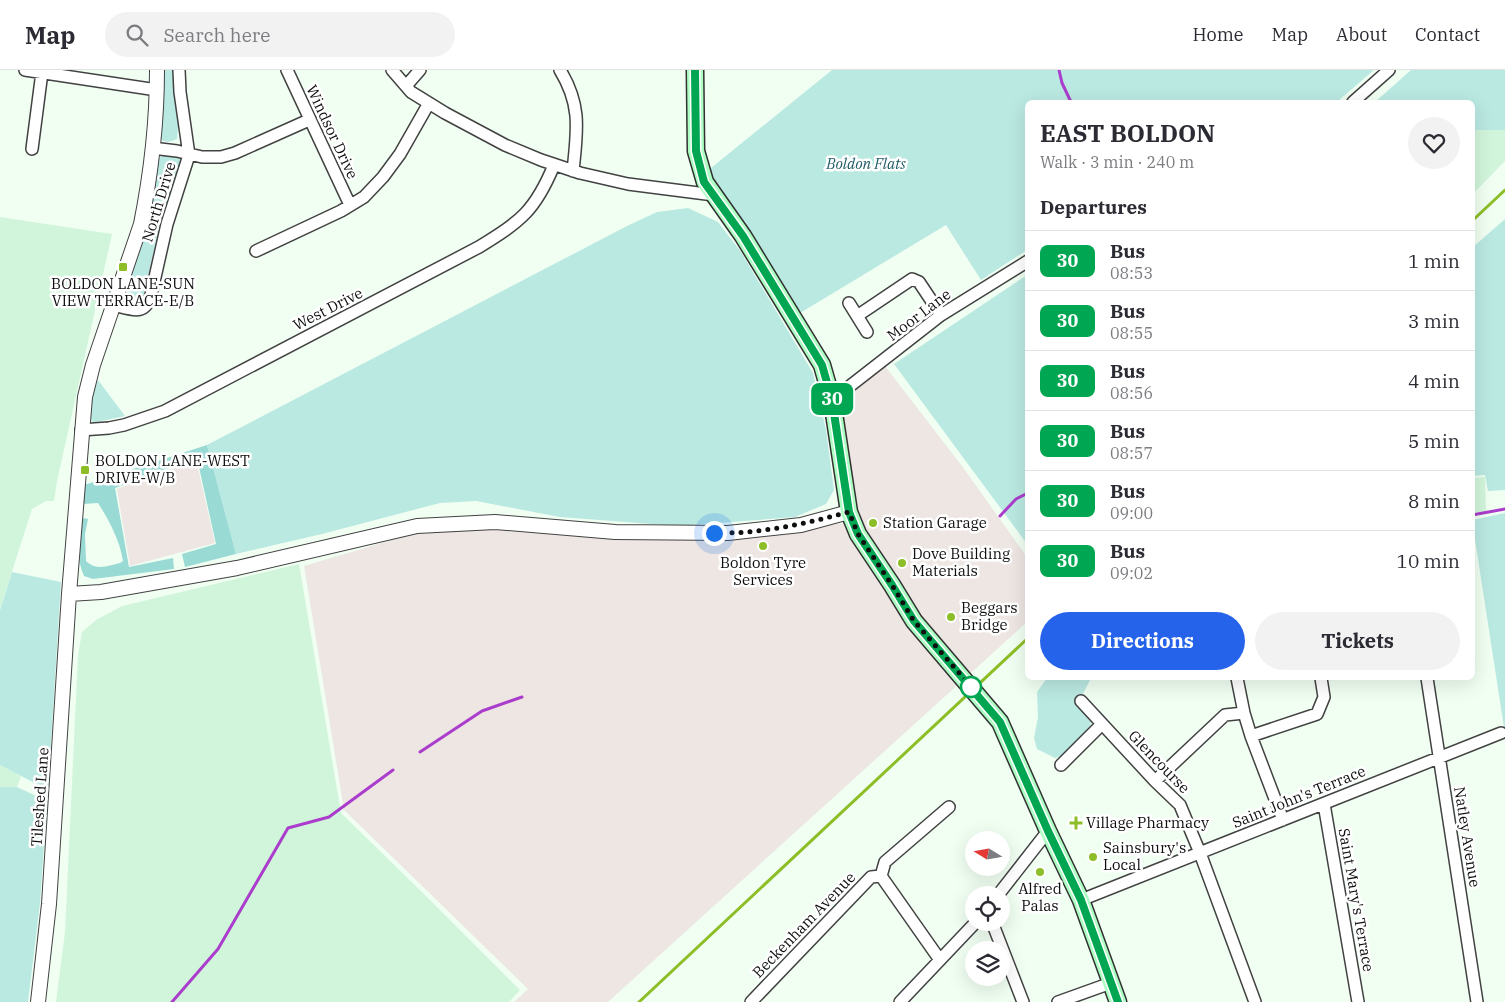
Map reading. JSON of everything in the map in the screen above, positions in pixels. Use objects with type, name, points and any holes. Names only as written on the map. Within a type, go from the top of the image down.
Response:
[{"type":"main road","points":[[694,70],[696,151],[704,182],[743,236],[822,365],[832,400],[849,512],[858,534],[914,621],[1000,722],[1081,900],[1118,1002]]},
{"type":"street","points":[[25,70],[157,90]]},
{"type":"street","name":"Tileshed Lane","points":[[38,1002],[49,904],[69,594],[85,397],[93,365],[141,224],[146,200],[152,148],[157,70]]},
{"type":"street","name":"North Drive","points":[[114,305],[135,310],[143,309],[149,304],[167,224],[189,155],[180,92],[179,70]]},
{"type":"street","name":"Windsor Drive","points":[[287,70],[350,206]]},
{"type":"street","points":[[392,70],[410,92],[505,145],[554,165],[628,184],[714,194]]},
{"type":"street","points":[[406,86],[420,70]]},
{"type":"street","points":[[560,70],[574,96],[576,111],[577,132],[573,171]]},
{"type":"street","points":[[1355,100],[1390,70]]},
{"type":"street","points":[[32,149],[42,72]]},
{"type":"street","points":[[256,251],[350,206],[364,197],[400,154],[429,103]]},
{"type":"street","points":[[152,148],[202,157],[221,157],[235,153],[309,120]]},
{"type":"street","name":"West Drive","points":[[81,430],[124,426],[165,411],[479,247],[517,222],[531,209],[545,187],[554,165]]},
{"type":"street","name":"Moor Lane","points":[[832,400],[941,315],[1025,264]]},
{"type":"street","points":[[857,316],[912,279],[918,282],[941,315]]},
{"type":"street","points":[[849,303],[867,332]]},
{"type":"street","points":[[69,594],[101,592],[237,568],[417,526],[495,522],[616,532],[728,533],[802,525],[849,512]]},
{"type":"street","points":[[1237,680],[1251,736],[1283,820]]},
{"type":"street","points":[[1251,736],[1317,714],[1324,697],[1321,680]]},
{"type":"street","name":"Natley Avenue","points":[[1426,680],[1477,1002]]},
{"type":"street","name":"Glencourse","points":[[1082,701],[1156,782],[1180,805],[1200,853],[1255,1002]]},
{"type":"street","points":[[1156,782],[1225,715],[1244,713]]},
{"type":"street","points":[[1061,766],[1102,724]]},
{"type":"street","name":"Saint John's Terrace","points":[[1081,900],[1501,733]]},
{"type":"street","name":"Saint Mary's Terrace","points":[[1324,804],[1358,1002]]},
{"type":"street","points":[[940,960],[881,876],[884,862],[949,807]]},
{"type":"street","points":[[1005,886],[1048,831]]},
{"type":"street","name":"Beckenham Avenue","points":[[751,1002],[871,877],[881,876]]},
{"type":"street","points":[[900,1002],[967,931]]},
{"type":"street","points":[[995,931],[1023,1002]]},
{"type":"street","points":[[1058,1002],[1111,983]]},
{"type":"shaded area","points":[[885,366],[962,466],[1025,554],[1025,624],[608,1002],[514,1002],[528,989],[344,810],[304,566],[419,532],[494,524],[728,537],[845,523],[840,403]]},
{"type":"shaded area","points":[[207,445],[236,554],[185,567],[182,554],[216,544],[197,458],[115,488],[129,567],[173,558],[174,569],[93,579],[84,576],[79,555],[83,518],[88,519],[85,534],[86,561],[94,566],[102,567],[123,561],[114,531],[98,503],[83,504],[84,485]]},
{"type":"shaded area","points":[[196,459],[215,543],[130,566],[117,489]]},
{"type":"green space","points":[[163,70],[173,70],[173,89],[179,118],[177,139],[168,142],[160,139]]},
{"type":"green space","name":"Boldon Flats","points":[[832,70],[1374,70],[1339,100],[1025,100],[1025,251],[981,280],[946,225],[800,313],[706,172]]},
{"type":"green space","points":[[1411,70],[1505,70],[1505,130],[1475,130],[1475,100],[1377,100]]},
{"type":"green space","points":[[1475,130],[1505,130],[1505,161],[1475,192]]},
{"type":"green space","points":[[162,155],[177,155],[181,160],[181,166],[158,231],[143,298],[134,302],[126,297],[147,223],[159,159]]},
{"type":"green space","points":[[688,208],[718,222],[741,252],[813,373],[826,430],[834,490],[826,504],[795,517],[678,526],[560,517],[476,501],[440,503],[236,554],[207,445],[627,226],[657,212]]},
{"type":"green space","points":[[0,217],[112,234],[54,501],[46,501],[32,509],[0,609]]},
{"type":"green space","points":[[1505,219],[1505,490],[1488,491],[1485,475],[1475,476],[1475,245]]},
{"type":"green space","points":[[1025,276],[1025,541],[894,364]]},
{"type":"green space","points":[[98,380],[125,416],[93,422],[89,412],[92,395]]},
{"type":"green space","points":[[1485,477],[1486,512],[1475,513],[1475,478]]},
{"type":"green space","points":[[1505,513],[1505,734],[1475,539],[1475,519]]},
{"type":"green space","points":[[299,564],[341,813],[520,990],[509,1002],[56,1002],[65,932],[78,655],[82,632],[96,620],[122,606]]},
{"type":"green space","points":[[12,572],[61,582],[48,790],[0,765],[0,610]]},
{"type":"green space","points":[[1046,680],[1090,680],[1084,692],[1077,699],[1092,721],[1090,726],[1064,755],[1055,758],[1037,749],[1034,738],[1038,717],[1037,692]]},
{"type":"green space","points":[[0,765],[21,776],[17,787],[0,787]]},
{"type":"green space","points":[[0,787],[17,787],[47,801],[40,903],[28,1002],[0,1002]]},
{"type":"waterway","points":[[1059,70],[1062,83],[1070,100]]},
{"type":"waterway","points":[[1000,516],[1016,499],[1025,494]]},
{"type":"waterway","points":[[1475,514],[1505,509]]},
{"type":"waterway","points":[[420,752],[482,711],[522,697]]},
{"type":"waterway","points":[[172,1002],[218,949],[288,828],[329,817],[393,770]]},
{"type":"railway","points":[[1475,218],[1505,190]]},
{"type":"railway","points":[[639,1002],[1025,641]]},
{"type":"bus line","name":"30","points":[[695,70],[696,151],[704,182],[743,236],[822,365],[832,400],[849,512],[858,534],[914,621],[1000,722],[1081,900],[1118,1002]]},
{"type":"place","name":"BOLDON LANE-SUN VIEW TERRACE-E/B","points":[[123,267]]},
{"type":"place","name":"BOLDON LANE-WEST DRIVE-W/B","points":[[85,470]]},
{"type":"place","name":"Station Garage","points":[[873,523]]},
{"type":"place","name":"Boldon Tyre Services","points":[[763,546]]},
{"type":"place","name":"Dove Building Materials","points":[[902,563]]},
{"type":"place","name":"Beggars Bridge","points":[[951,617]]},
{"type":"place","name":"Village Pharmacy","points":[[1076,823]]},
{"type":"place","name":"Sainsbury's Local","points":[[1093,857]]},
{"type":"place","name":"Alfred Palas","points":[[1040,872]]},
{"type":"route","points":[[714,533],[802,525],[849,512],[858,534],[914,621],[973,689],[971,687]]}]
